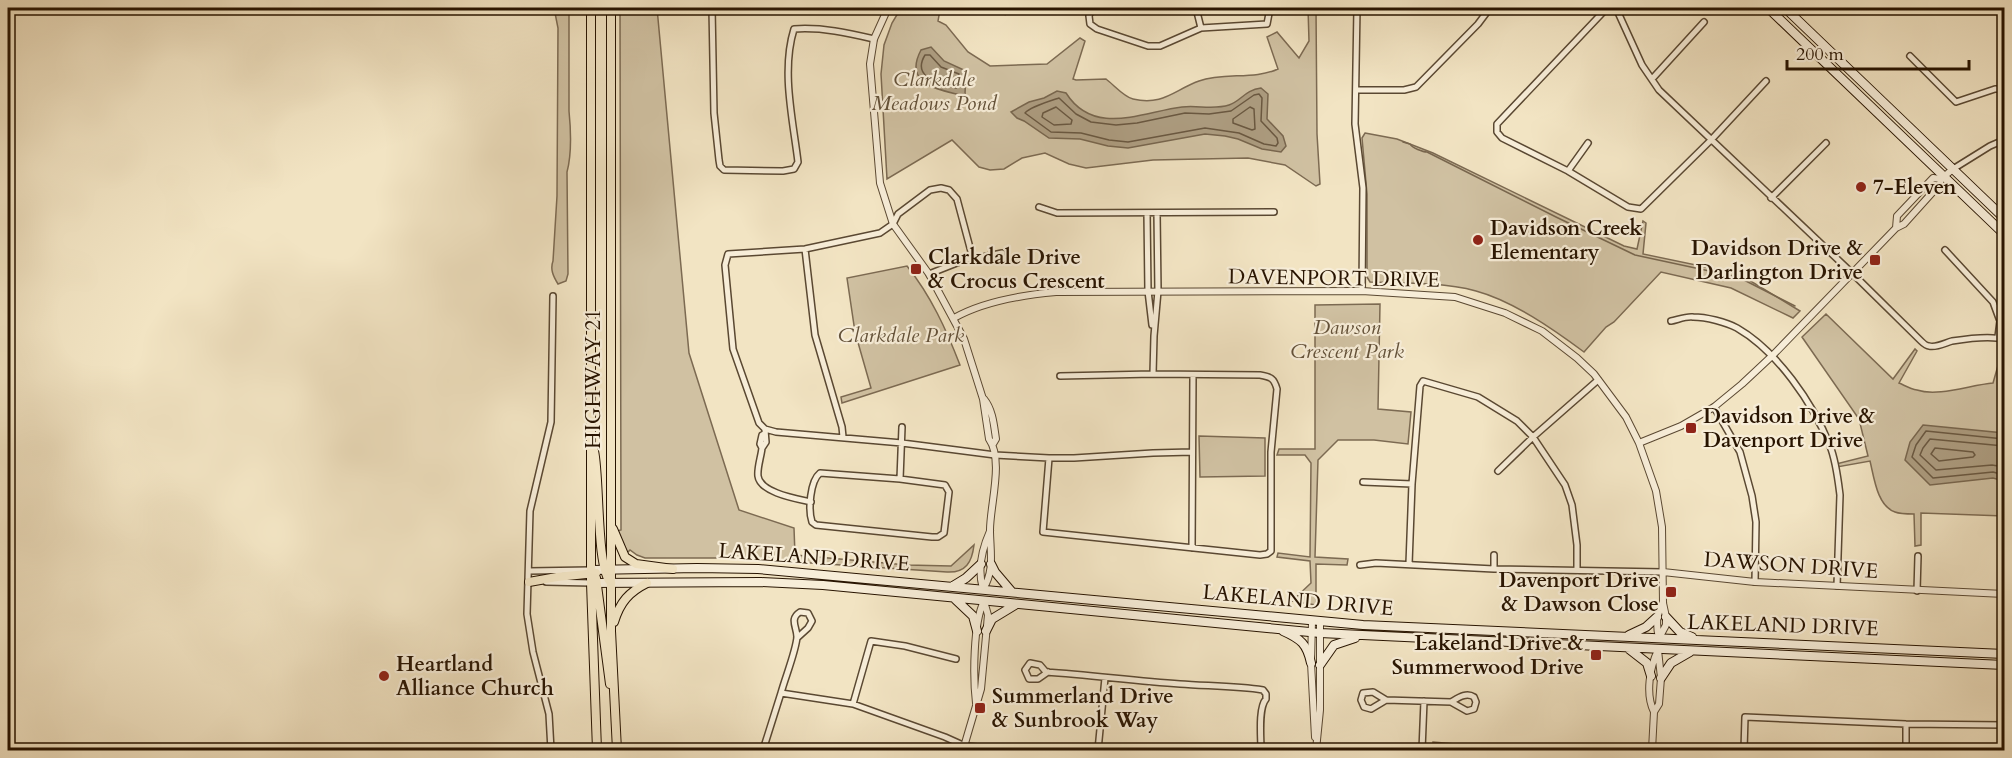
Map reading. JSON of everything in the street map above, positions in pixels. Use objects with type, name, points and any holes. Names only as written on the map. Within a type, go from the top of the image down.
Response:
[{"type":"main road","name":"HIGHWAY 21","points":[[591,8],[591,434],[597,750]]},
{"type":"main road","name":"HIGHWAY 21","points":[[611,8],[611,524],[607,571],[611,583],[617,750]]},
{"type":"main road","points":[[1768,8],[2004,234]]},
{"type":"main road","points":[[1785,8],[2004,218]]},
{"type":"main road","points":[[530,582],[557,577],[593,577],[607,571],[601,543],[597,466],[591,434]]},
{"type":"main road","points":[[611,524],[625,557],[636,564],[672,568]]},
{"type":"main road","points":[[953,586],[981,564]]},
{"type":"main road","points":[[953,586],[974,592],[984,601],[1012,592],[991,564]]},
{"type":"main road","name":"LAKELAND DRIVE","points":[[607,571],[672,568],[758,569],[1316,621],[2004,654]]},
{"type":"main road","points":[[593,577],[608,680],[614,690]]},
{"type":"main road","name":"LAKELAND DRIVE","points":[[593,577],[611,583],[802,584],[1361,636],[2004,665]]},
{"type":"main road","points":[[611,631],[622,601],[632,591],[647,583]]},
{"type":"main road","points":[[977,631],[973,616],[954,598],[983,589],[995,598],[1016,604]]},
{"type":"main road","points":[[986,631],[992,619],[1016,604]]},
{"type":"main road","points":[[1626,636],[1646,627],[1657,617]]},
{"type":"main road","points":[[1666,617],[1680,632],[1702,640]]},
{"type":"main road","points":[[1279,629],[1295,637],[1305,646],[1315,664],[1335,645],[1361,636]]},
{"type":"main road","points":[[1626,636],[1649,643],[1658,650],[1669,644],[1687,640]]},
{"type":"main road","points":[[1628,648],[1659,638],[1688,651]]},
{"type":"main road","points":[[1628,648],[1647,663],[1651,676]]},
{"type":"main road","points":[[1661,678],[1671,663],[1688,651]]},
{"type":"street","points":[[712,8],[714,113],[720,166],[724,170],[783,171],[794,169],[798,162],[789,82],[790,47],[794,29],[832,30],[874,39]]},
{"type":"street","points":[[888,8],[874,39],[870,76],[880,183],[893,224],[929,273],[954,318],[964,339],[983,399],[989,439],[993,444],[995,455],[990,530],[991,564],[983,589]]},
{"type":"street","points":[[1092,8],[1089,16],[1090,24],[1097,29],[1148,46],[1160,46],[1200,28],[1267,24],[1270,8]]},
{"type":"street","points":[[1196,8],[1200,28]]},
{"type":"street","points":[[1357,8],[1355,124],[1364,188],[1362,291]]},
{"type":"street","points":[[1357,90],[1404,90],[1416,87],[1491,8]]},
{"type":"street","points":[[1607,8],[1497,124],[1497,132],[1502,138],[1568,171],[1628,207],[1641,209],[1711,140],[1766,81]]},
{"type":"street","points":[[1616,8],[1642,65],[1659,90],[1921,341],[1929,346],[1954,341],[2001,338],[2000,321],[1993,302],[1945,250]]},
{"type":"street","points":[[1652,79],[1704,22]]},
{"type":"street","points":[[1910,56],[1956,102],[1995,89],[2004,89]]},
{"type":"street","points":[[1639,443],[1681,426],[1714,406],[1773,355],[1896,228],[1897,216],[1933,177],[1942,177],[1990,146],[2004,140]]},
{"type":"street","points":[[1568,171],[1588,143]]},
{"type":"street","points":[[1771,198],[1826,143]]},
{"type":"street","points":[[812,502],[766,489],[758,477],[762,448],[766,442],[765,431],[759,423],[733,349],[725,265],[728,254],[805,249],[880,233],[893,224],[898,214],[930,190],[941,188],[953,193],[959,204],[973,259]]},
{"type":"street","points":[[1039,207],[1057,213],[1274,212]]},
{"type":"street","points":[[1147,213],[1148,291],[1154,336]]},
{"type":"street","points":[[1153,374],[1158,291],[1157,213]]},
{"type":"street","points":[[805,249],[815,335],[843,437]]},
{"type":"street","points":[[929,273],[967,259],[1002,253]]},
{"type":"street","name":"DAVENPORT DRIVE","points":[[954,318],[982,306],[1032,294],[1148,291],[1362,291],[1455,297],[1505,313],[1542,331],[1577,358],[1598,380],[1626,417],[1639,443],[1656,491],[1662,527],[1663,603],[1666,617]]},
{"type":"street","points":[[551,750],[549,714],[528,624],[530,511],[551,422],[553,296]]},
{"type":"street","points":[[1671,321],[1691,316],[1737,328],[1773,355],[1817,418],[1830,447],[1840,495],[1837,586]]},
{"type":"street","points":[[1049,458],[1043,532],[1260,555],[1267,555],[1271,551],[1271,452],[1277,389],[1270,376],[1153,374],[1060,376]]},
{"type":"street","points":[[1192,548],[1193,375]]},
{"type":"street","points":[[1498,471],[1598,380]]},
{"type":"street","points":[[1409,564],[1412,484],[1420,386],[1423,381],[1471,394],[1493,405],[1517,421],[1533,437],[1565,485],[1572,506],[1577,545],[1577,570]]},
{"type":"street","points":[[1714,406],[1740,452],[1752,496],[1756,522],[1755,582]]},
{"type":"street","points":[[900,479],[902,427]]},
{"type":"street","points":[[765,431],[902,442],[995,455],[1049,458],[1192,452]]},
{"type":"street","points":[[820,473],[942,484],[948,489],[945,530],[941,536],[932,537],[816,525],[810,517],[812,502],[815,478],[820,473]]},
{"type":"street","points":[[1363,482],[1412,484]]},
{"type":"street","points":[[983,589],[981,564],[983,547],[990,530]]},
{"type":"street","points":[[1494,555],[1494,569]]},
{"type":"street","points":[[1917,591],[1918,556]]},
{"type":"street","name":"DAWSON DRIVE","points":[[1663,572],[1755,582],[2002,594],[2002,557]]},
{"type":"street","points":[[1360,565],[1376,563],[1494,569],[1663,572]]},
{"type":"street","points":[[530,571],[593,577]]},
{"type":"street","points":[[976,703],[974,690],[978,615],[984,601]]},
{"type":"street","points":[[964,748],[981,689],[987,615],[984,601]]},
{"type":"street","name":"DAVENPORT DRIVE","points":[[1659,638],[1656,624],[1663,603]]},
{"type":"street","points":[[763,750],[797,638],[795,617],[800,612],[808,613],[811,625],[797,638]]},
{"type":"street","points":[[1659,638],[1666,625],[1666,617]]},
{"type":"street","points":[[1316,621],[1315,664],[1320,710],[1316,750]]},
{"type":"street","points":[[853,704],[871,641],[906,646],[956,659]]},
{"type":"street","points":[[1652,750],[1654,712],[1650,703],[1651,676],[1658,650]]},
{"type":"street","points":[[1654,712],[1659,704],[1661,678],[1658,650]]},
{"type":"street","points":[[1048,672],[1263,690],[1266,694],[1261,710],[1261,750]]},
{"type":"street","points":[[1098,750],[1105,678]]},
{"type":"street","points":[[781,693],[853,704],[945,737],[964,748],[1015,750]]},
{"type":"street","points":[[1386,700],[1451,702]]},
{"type":"street","points":[[1422,750],[1424,701]]},
{"type":"street","points":[[1744,750],[1745,717],[1857,720],[1906,724],[2004,725]]},
{"type":"street","points":[[1906,724],[1906,750]]},
{"type":"green space","points":[[554,8],[569,8],[571,142],[567,172],[568,274],[566,281],[558,284],[552,267],[557,196],[558,28]]},
{"type":"green space","points":[[620,8],[657,8],[689,353],[739,510],[794,528],[795,555],[907,565],[951,566],[974,545],[970,561],[959,571],[736,558],[645,558],[630,550],[627,553],[617,531],[621,530]]},
{"type":"green space","name":"Clarkdale Meadows Pond","points":[[901,8],[938,8],[940,10],[938,21],[946,25],[968,52],[990,66],[1047,64],[1080,38],[1085,41],[1073,79],[1106,79],[1126,96],[1143,101],[1160,99],[1209,78],[1259,74],[1278,69],[1267,37],[1277,32],[1299,58],[1309,41],[1308,8],[1316,8],[1317,134],[1320,184],[1316,186],[1285,165],[1248,158],[1153,160],[1086,168],[1069,164],[1045,153],[1022,158],[1004,169],[990,170],[979,167],[952,140],[887,179],[881,74],[884,45],[892,23]]},
{"type":"green space","name":"Davidson Creek Elementary","points":[[1365,133],[1397,139],[1433,153],[1624,246],[1637,249],[1643,221],[1646,223],[1643,254],[1739,274],[1800,311],[1793,318],[1731,288],[1661,272],[1584,352],[1532,317],[1504,302],[1476,291],[1450,286],[1370,282],[1367,277],[1367,194],[1362,138]]},
{"type":"green space","name":"Clarkdale Park","points":[[907,266],[937,313],[960,365],[842,403],[841,397],[871,388],[855,332],[847,278]]},
{"type":"green space","name":"Dawson Crescent Park","points":[[1380,304],[1378,409],[1411,412],[1408,444],[1374,440],[1338,440],[1318,460],[1315,557],[1348,559],[1347,565],[1316,564],[1316,605],[1292,601],[1311,583],[1310,561],[1277,557],[1278,553],[1310,557],[1311,463],[1305,455],[1277,455],[1279,449],[1315,449],[1315,305]]},
{"type":"green space","points":[[1826,314],[1893,379],[1915,349],[1917,351],[1899,383],[1925,392],[1993,383],[2004,348],[2004,365],[1999,385],[2004,388],[2004,516],[1921,513],[1921,545],[1915,546],[1914,514],[1895,512],[1884,504],[1877,490],[1870,461],[1837,467],[1836,464],[1868,456],[1859,419],[1802,337]]},
{"type":"green space","points":[[1199,436],[1265,438],[1265,476],[1200,477]]},
{"type":"green space","points":[[1433,742],[1522,750],[1433,750]]},
{"type":"water","points":[[931,47],[944,61],[966,71],[965,94],[960,95],[933,87],[919,78],[916,71],[921,50]]},
{"type":"water","points":[[1261,88],[1268,94],[1267,119],[1283,136],[1286,146],[1281,152],[1262,149],[1238,139],[1205,134],[1128,148],[1080,139],[1049,138],[1011,112],[1057,91],[1066,93],[1077,106],[1090,114],[1104,118],[1120,118],[1182,107],[1223,106]]},
{"type":"water","points":[[1923,425],[2004,433],[2004,481],[1993,478],[1930,485],[1905,460],[1910,442]]},
{"type":"waterway","points":[[1403,142],[1635,255],[1744,280],[1795,306]]},
{"type":"place","name":"7-Eleven","points":[[1861,187]]},
{"type":"place","name":"Davidson Creek Elementary","points":[[1478,240]]},
{"type":"place","name":"Davidson Drive & Darlington Drive","points":[[1875,260]]},
{"type":"place","name":"Clarkdale Drive & Crocus Crescent","points":[[916,269]]},
{"type":"place","name":"Davidson Drive & Davenport Drive","points":[[1691,428]]},
{"type":"place","name":"Davenport Drive & Dawson Close","points":[[1671,592]]},
{"type":"place","name":"Lakeland Drive & Summerwood Drive","points":[[1596,655]]},
{"type":"place","name":"Heartland Alliance Church","points":[[384,676]]},
{"type":"place","name":"Summerland Drive & Sunbrook Way","points":[[980,708]]}]
